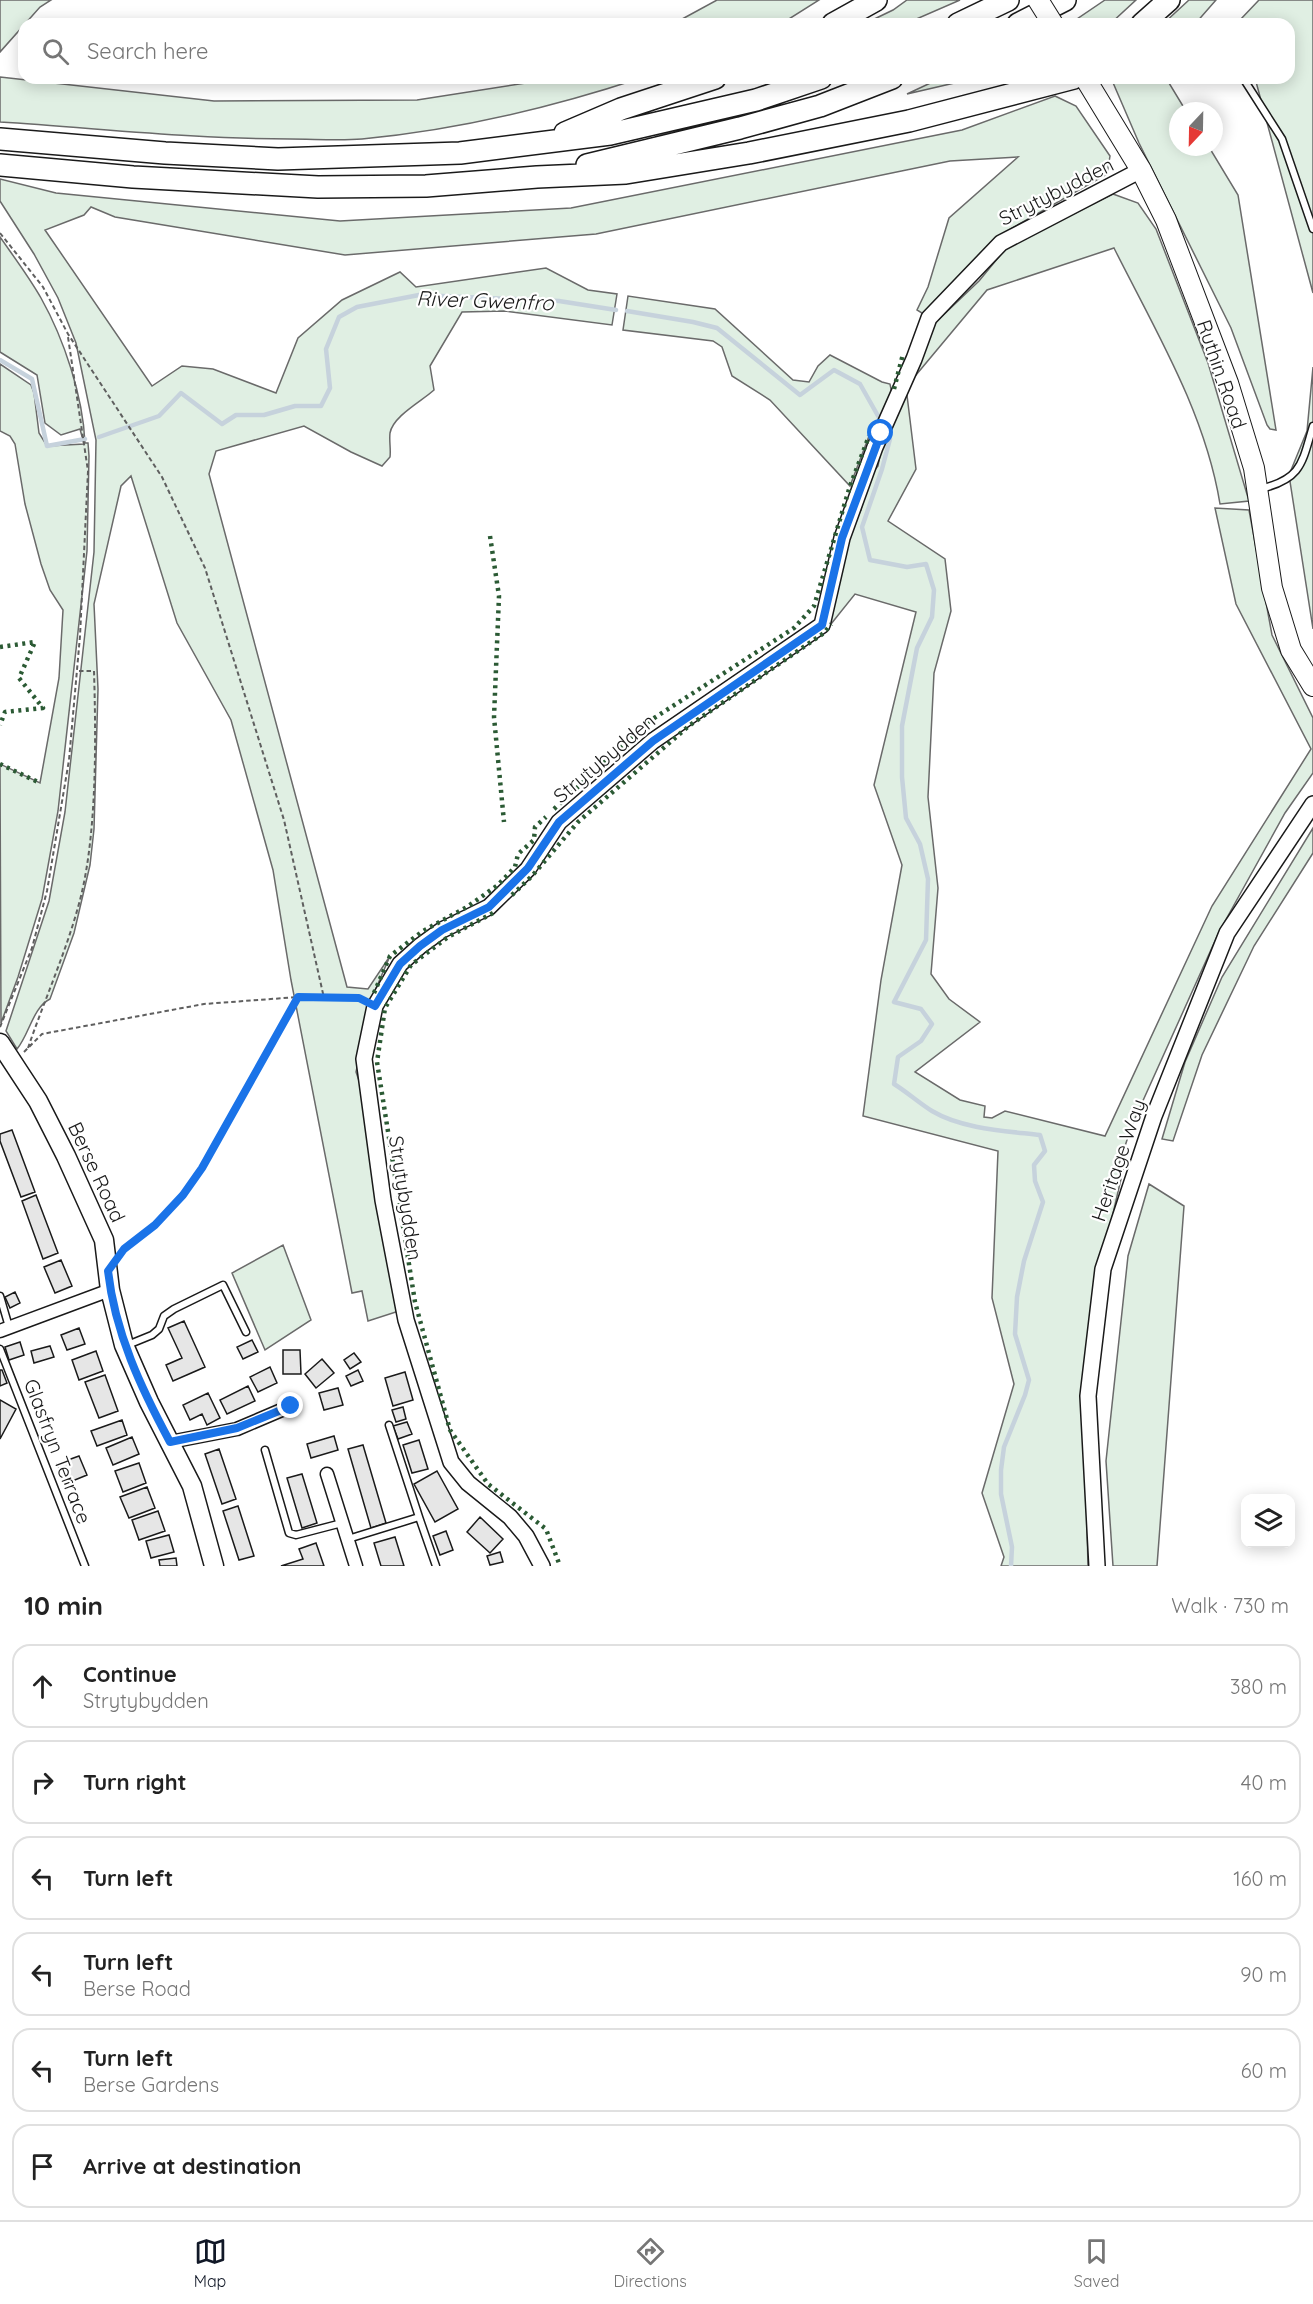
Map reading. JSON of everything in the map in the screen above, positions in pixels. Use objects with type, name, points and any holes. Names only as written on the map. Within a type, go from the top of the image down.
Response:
[{"type":"highway","points":[[844,18],[876,0]]},
{"type":"highway","points":[[970,18],[1008,0]]},
{"type":"highway","points":[[1030,18],[1065,0]]},
{"type":"highway","points":[[1148,18],[1168,0]]},
{"type":"highway","points":[[539,143],[621,109],[697,84]]},
{"type":"highway","points":[[0,139],[165,153],[278,159],[460,153],[610,134],[656,125],[756,100],[803,84]]},
{"type":"highway","points":[[537,177],[740,128],[820,106],[877,84]]},
{"type":"highway","points":[[5,165],[133,177],[318,188],[426,186],[626,173],[749,153],[909,121],[1051,84]]},
{"type":"main road","points":[[1038,0],[1049,18]]},
{"type":"main road","name":"Ruthin Road","points":[[1089,84],[1141,170],[1166,220],[1228,383],[1254,468],[1272,588],[1291,650],[1313,686]]},
{"type":"main road","name":"Berse Road","points":[[0,1043],[38,1101],[104,1240],[110,1290],[125,1346],[149,1402],[192,1486],[214,1566]]},
{"type":"street","name":"Strytybydden","points":[[542,1566],[526,1536],[468,1483],[451,1462],[406,1320],[383,1200],[364,1059],[375,1006],[400,964],[442,930],[489,907],[528,868],[559,822],[653,741],[822,625],[842,538],[883,428],[914,359],[929,318],[1001,243],[1141,170]]},
{"type":"street","name":"Heritage Way","points":[[1097,1566],[1088,1396],[1103,1269],[1154,1116],[1227,933],[1313,804]]},
{"type":"street","points":[[4,1329],[110,1290]]},
{"type":"street","points":[[170,1442],[237,1428],[291,1406]]},
{"type":"street","points":[[327,1474],[356,1566]]},
{"type":"lane","points":[[1247,84],[1282,139],[1313,229]]},
{"type":"lane","points":[[1257,490],[1282,484],[1300,467],[1313,426]]},
{"type":"lane","points":[[125,1346],[152,1335],[159,1329],[164,1316],[174,1309],[223,1285],[246,1332]]},
{"type":"lane","points":[[0,1296],[4,1329]]},
{"type":"lane","name":"Glasfryn Terrace","points":[[0,1348],[85,1566]]},
{"type":"lane","points":[[388,1425],[436,1566]]},
{"type":"lane","points":[[265,1450],[290,1533],[296,1535],[342,1523]]},
{"type":"lane","points":[[347,1540],[419,1517]]},
{"type":"path","points":[[0,233],[43,287],[68,334],[162,477],[205,568],[284,820],[324,998]]},
{"type":"path","points":[[0,1027],[32,948],[47,891],[69,760],[77,671],[88,471],[68,334]]},
{"type":"path","points":[[28,1048],[81,895],[88,849],[93,788],[94,671],[77,671]]},
{"type":"path","points":[[108,1271],[124,1249],[155,1225],[183,1195],[202,1168],[298,997]]},
{"type":"path","points":[[12,1061],[42,1034],[204,1004],[298,997],[359,998],[375,1006]]},
{"type":"green space","points":[[0,0],[51,0],[40,7],[30,18],[18,18],[18,32],[0,52]]},
{"type":"green space","points":[[717,0],[819,0],[790,18],[684,18]]},
{"type":"green space","points":[[907,0],[960,0],[919,18],[876,18]]},
{"type":"green space","points":[[1105,0],[1136,0],[1116,18],[1078,18]]},
{"type":"green space","points":[[1189,0],[1216,0],[1200,18],[1170,18]]},
{"type":"green space","points":[[1259,0],[1313,0],[1313,293],[1257,84],[1295,84],[1295,18],[1242,18]]},
{"type":"green space","points":[[0,77],[18,79],[18,84],[62,84],[214,101],[417,100],[520,84],[622,84],[573,99],[468,124],[362,139],[254,139],[0,122]]},
{"type":"green space","points":[[928,84],[950,84],[907,94]]},
{"type":"green space","points":[[1114,84],[1170,84],[1181,102],[1169,102],[1169,156],[1214,156],[1238,195],[1276,430],[1270,429],[1267,425],[1231,328],[1139,143]]},
{"type":"green space","points":[[1055,96],[1076,106],[1110,156],[1107,174],[1000,235],[925,315],[917,310],[928,287],[949,218],[1018,157],[950,161],[596,234],[345,255],[115,217],[91,207],[84,215],[45,230],[152,386],[182,366],[213,369],[276,393],[298,338],[342,300],[400,272],[416,287],[546,268],[588,290],[617,294],[612,325],[505,311],[462,312],[430,366],[434,390],[396,421],[390,433],[390,457],[382,466],[304,426],[216,451],[209,474],[347,987],[368,989],[390,956],[374,993],[356,1072],[364,1095],[399,1311],[368,1321],[362,1291],[352,1293],[291,980],[273,870],[231,720],[177,623],[131,476],[121,486],[94,604],[98,689],[94,829],[90,865],[74,933],[50,999],[39,1008],[17,1049],[6,1031],[49,901],[65,812],[94,552],[96,440],[76,343],[58,298],[34,254],[0,201],[0,179],[56,193],[340,221],[571,208],[962,130]]},
{"type":"green space","points":[[1113,194],[1138,203],[1156,229],[1208,363],[1249,501],[1220,504],[1213,470],[1191,404],[1162,341],[1114,248],[987,290],[906,387],[936,322],[979,281],[1007,247]]},
{"type":"green space","points":[[0,237],[36,290],[65,350],[81,406],[85,443],[88,443],[89,456],[87,551],[58,811],[42,899],[1,1023],[0,764],[40,783],[59,678],[63,610],[50,590],[41,564],[25,504],[15,444],[10,436],[0,431],[0,364],[31,385],[39,433],[47,446],[84,444],[80,429],[61,435],[45,423],[37,375],[0,352]]},
{"type":"green space","points":[[628,296],[715,309],[793,380],[809,382],[818,366],[830,355],[890,384],[892,394],[906,387],[916,469],[888,521],[945,559],[951,611],[934,673],[928,797],[938,888],[931,974],[949,999],[980,1022],[915,1072],[960,1100],[985,1106],[984,1117],[992,1118],[1005,1111],[1105,1136],[1212,906],[1311,749],[1236,604],[1215,508],[1249,510],[1272,635],[1313,718],[1313,773],[1285,813],[1219,932],[1132,1125],[1119,1164],[1124,1166],[1100,1270],[1084,1405],[1088,1566],[1001,1566],[1004,1557],[982,1493],[1014,1384],[992,1298],[998,1151],[863,1116],[881,980],[902,865],[874,785],[916,612],[855,594],[831,624],[830,613],[852,526],[861,510],[866,481],[878,466],[882,444],[869,436],[850,486],[770,400],[732,376],[722,347],[713,341],[623,330]]},
{"type":"green space","points":[[1313,367],[1313,629],[1289,475],[1307,431]]},
{"type":"green space","points":[[1313,828],[1313,853],[1254,946],[1202,1055],[1173,1141],[1162,1139],[1185,1062],[1222,977]]},
{"type":"green space","points":[[1149,1184],[1184,1206],[1157,1566],[1113,1566],[1106,1461],[1128,1256]]},
{"type":"green space","points":[[283,1245],[311,1320],[265,1350],[232,1273]]},
{"type":"building","points":[[12,1130],[35,1192],[21,1197],[0,1141],[0,1134]]},
{"type":"building","points":[[36,1195],[58,1253],[43,1259],[22,1201]]},
{"type":"building","points":[[61,1260],[72,1286],[55,1293],[44,1267]]},
{"type":"building","points":[[15,1292],[20,1303],[10,1308],[5,1297]]},
{"type":"building","points":[[184,1321],[205,1367],[173,1381],[166,1365],[182,1358],[168,1328]]},
{"type":"building","points":[[79,1328],[85,1344],[67,1350],[61,1335]]},
{"type":"building","points":[[252,1340],[258,1352],[243,1359],[237,1347]]},
{"type":"building","points":[[20,1342],[24,1355],[9,1360],[5,1347]]},
{"type":"building","points":[[50,1346],[54,1357],[34,1363],[31,1351]]},
{"type":"building","points":[[283,1350],[300,1350],[301,1374],[283,1374]]},
{"type":"building","points":[[96,1351],[103,1371],[79,1380],[72,1360]]},
{"type":"building","points":[[354,1353],[361,1362],[350,1369],[344,1360]]},
{"type":"building","points":[[322,1359],[334,1373],[316,1388],[305,1374]]},
{"type":"building","points":[[270,1367],[277,1383],[258,1392],[250,1377]]},
{"type":"building","points":[[0,1370],[7,1383],[0,1386]]},
{"type":"building","points":[[358,1370],[363,1381],[351,1386],[346,1376]]},
{"type":"building","points":[[405,1372],[413,1400],[393,1406],[385,1378]]},
{"type":"building","points":[[105,1375],[118,1411],[99,1418],[85,1382]]},
{"type":"building","points":[[248,1386],[255,1401],[227,1414],[220,1400]]},
{"type":"building","points":[[338,1388],[343,1405],[324,1410],[319,1393]]},
{"type":"building","points":[[208,1393],[220,1418],[207,1425],[202,1414],[190,1420],[183,1405]]},
{"type":"building","points":[[0,1400],[16,1409],[0,1439]]},
{"type":"building","points":[[403,1407],[406,1419],[396,1422],[392,1410]]},
{"type":"building","points":[[122,1420],[127,1435],[97,1446],[91,1431]]},
{"type":"building","points":[[407,1422],[412,1434],[398,1439],[393,1426]]},
{"type":"building","points":[[334,1436],[338,1450],[311,1458],[307,1444]]},
{"type":"building","points":[[132,1437],[139,1454],[113,1465],[106,1448]]},
{"type":"building","points":[[419,1440],[428,1469],[412,1473],[403,1445]]},
{"type":"building","points":[[363,1445],[386,1523],[371,1528],[348,1449]]},
{"type":"building","points":[[219,1449],[236,1499],[222,1504],[205,1454]]},
{"type":"building","points":[[79,1456],[87,1475],[65,1484],[57,1464]]},
{"type":"building","points":[[139,1463],[146,1483],[123,1492],[115,1471]]},
{"type":"building","points":[[437,1471],[458,1509],[435,1522],[414,1484]]},
{"type":"building","points":[[302,1474],[317,1523],[302,1528],[287,1478]]},
{"type":"building","points":[[147,1487],[155,1508],[129,1518],[120,1497]]},
{"type":"building","points":[[238,1506],[254,1556],[239,1560],[223,1511]]},
{"type":"building","points":[[158,1511],[165,1531],[139,1540],[132,1520]]},
{"type":"building","points":[[480,1517],[503,1539],[490,1553],[467,1532]]},
{"type":"building","points":[[446,1531],[453,1550],[440,1555],[433,1536]]},
{"type":"building","points":[[169,1535],[174,1552],[151,1558],[146,1541]]},
{"type":"building","points":[[395,1537],[404,1566],[381,1566],[374,1543]]},
{"type":"building","points":[[316,1543],[324,1566],[281,1566],[303,1559],[299,1549]]},
{"type":"building","points":[[500,1552],[503,1562],[490,1565],[487,1556]]},
{"type":"building","points":[[176,1558],[177,1566],[160,1566],[159,1560]]},
{"type":"waterway","name":"River Gwenfro","points":[[99,437],[159,416],[181,393],[222,424],[236,415],[264,415],[295,406],[321,406],[330,388],[326,349],[339,317],[357,307],[419,295],[559,301],[616,310]]},
{"type":"waterway","name":"River Gwenfro","points":[[627,311],[717,328],[800,395],[834,370],[860,384],[882,423]]},
{"type":"waterway","name":"River Gwenfro","points":[[0,360],[32,379],[47,446],[85,439]]},
{"type":"waterway","name":"River Gwenfro","points":[[885,431],[890,439],[862,527],[870,560],[907,567],[926,564],[934,590],[932,617],[917,648],[902,726],[902,777],[906,818],[920,844],[928,879],[926,940],[894,1002],[921,1009],[932,1024],[921,1041],[898,1057],[894,1084],[932,1111],[957,1122],[1040,1135],[1045,1151],[1034,1165],[1035,1181],[1043,1202],[1024,1261],[1017,1297],[1015,1334],[1029,1380],[1004,1447],[1001,1470],[1001,1494],[1012,1547],[1011,1566]]},
{"type":"hedge","points":[[894,389],[903,354]]},
{"type":"hedge","points":[[554,809],[648,722],[794,628],[814,606],[850,486],[869,436]]},
{"type":"hedge","points":[[490,536],[499,596],[494,717],[504,822]]},
{"type":"hedge","points":[[512,895],[532,876],[578,822],[690,725],[824,633],[831,624]]},
{"type":"hedge","points":[[0,647],[35,642],[19,678],[43,708],[5,712],[0,725]]},
{"type":"hedge","points":[[0,764],[40,783]]},
{"type":"hedge","points":[[374,993],[390,956],[423,931],[467,907],[498,885],[515,867],[518,854],[534,840],[535,827],[546,817]]},
{"type":"hedge","points":[[493,913],[448,937],[411,965],[385,1008],[377,1062],[415,1302],[450,1430],[488,1484],[546,1529],[560,1566]]},
{"type":"route","points":[[291,1406],[237,1428],[170,1442],[149,1402],[124,1345],[110,1290],[108,1271],[124,1249],[155,1225],[183,1195],[202,1168],[298,997],[359,998],[375,1006],[400,964],[442,930],[489,907],[528,868],[559,822],[653,741],[822,625],[842,538],[881,433]]}]
